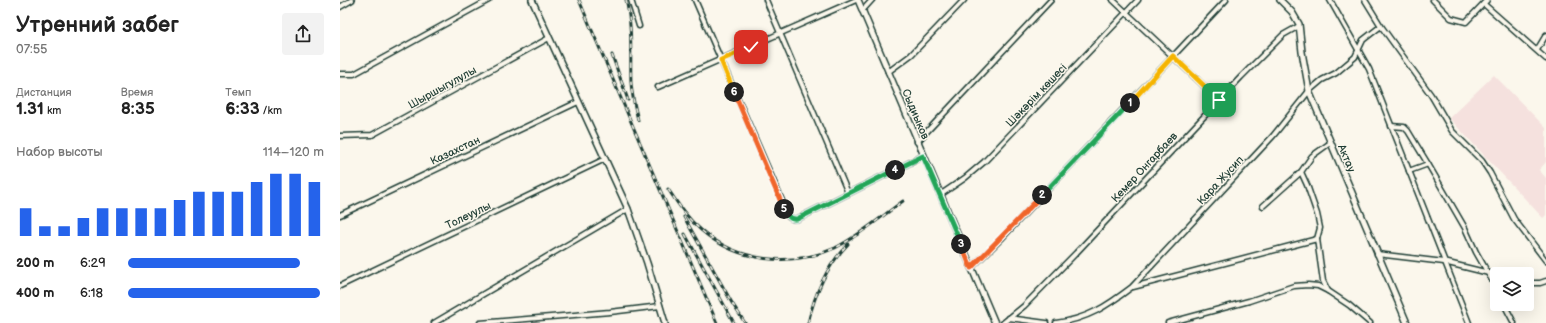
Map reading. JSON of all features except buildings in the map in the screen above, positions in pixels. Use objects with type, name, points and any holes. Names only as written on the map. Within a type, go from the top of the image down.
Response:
[{"type":"street","points":[[340,7],[352,0]]},
{"type":"street","points":[[340,74],[354,74],[489,0]]},
{"type":"street","points":[[532,0],[628,209],[647,263],[665,323]]},
{"type":"street","points":[[631,0],[640,26]]},
{"type":"street","points":[[695,0],[786,214],[791,218],[797,219],[923,156]]},
{"type":"street","points":[[766,0],[848,193]]},
{"type":"street","points":[[658,87],[857,0]]},
{"type":"street","name":"Сыдиыков","points":[[857,0],[995,323]]},
{"type":"street","points":[[862,10],[872,0]]},
{"type":"street","points":[[888,72],[915,50],[964,0]]},
{"type":"street","points":[[917,142],[1051,0]]},
{"type":"street","points":[[1113,0],[1219,100]]},
{"type":"street","name":"Шәкәрім көшесі","points":[[940,195],[966,178],[984,162],[1138,0]]},
{"type":"street","points":[[971,268],[1006,234],[1226,0]]},
{"type":"street","name":"Актау","points":[[1280,0],[1292,12],[1299,26],[1302,52],[1310,91],[1330,143],[1407,323]]},
{"type":"street","points":[[1330,0],[1369,69],[1469,323]]},
{"type":"street","points":[[1365,0],[1381,26],[1431,95],[1452,131],[1482,161],[1490,173],[1514,219],[1546,261]]},
{"type":"street","points":[[1433,0],[1451,18],[1466,22],[1485,5],[1487,0]]},
{"type":"street","points":[[1485,5],[1546,59]]},
{"type":"street","name":"Кемер Онгарбаев","points":[[1003,323],[1024,306],[1076,253],[1219,100],[1284,35],[1299,26]]},
{"type":"street","name":"Кара Жусип","points":[[1056,323],[1089,316],[1112,303],[1132,287],[1273,136],[1310,91],[1322,80],[1336,73],[1356,57],[1363,40],[1381,26]]},
{"type":"street","points":[[1537,50],[1546,35]]},
{"type":"street","name":"Шыршыгулулы","points":[[340,136],[372,136],[549,38]]},
{"type":"street","name":"Казахстан","points":[[340,215],[578,102]]},
{"type":"street","points":[[1391,126],[1404,127],[1408,131],[1465,228],[1476,252],[1490,276]]},
{"type":"street","points":[[1263,206],[1301,172],[1312,156],[1330,143]]},
{"type":"street","name":"Толеуулы","points":[[340,286],[605,159]]},
{"type":"street","points":[[1409,170],[1428,164]]},
{"type":"street","points":[[1301,172],[1317,214],[1320,228],[1318,239],[1323,281],[1328,291]]},
{"type":"street","points":[[434,323],[628,209]]},
{"type":"street","points":[[1132,287],[1318,239]]},
{"type":"street","points":[[1377,254],[1444,262],[1488,272]]},
{"type":"street","points":[[1534,283],[1546,281]]},
{"type":"street","points":[[1168,323],[1249,301],[1294,286],[1308,285],[1318,286],[1328,291],[1349,305],[1370,323]]},
{"type":"street","points":[[480,323],[610,312],[660,306]]},
{"type":"street","points":[[1508,311],[1514,323]]},
{"type":"street","points":[[1009,318],[1046,323]]},
{"type":"street","points":[[1070,321],[1076,323]]},
{"type":"shaded area","points":[[1494,75],[1546,128],[1546,162],[1539,170],[1546,178],[1546,215],[1543,218],[1449,118]]},
{"type":"railway","points":[[579,0],[717,323]]},
{"type":"railway","points":[[626,0],[630,21],[631,88],[638,120]]},
{"type":"railway","points":[[612,55],[628,100]]},
{"type":"railway","points":[[668,189],[691,221],[716,241],[731,249],[748,255],[783,260],[818,254],[835,248],[861,232],[903,201]]},
{"type":"railway","points":[[684,217],[732,303],[745,323]]},
{"type":"railway","points":[[685,234],[734,323]]},
{"type":"railway","points":[[808,323],[814,301],[822,281],[833,262],[848,244]]},
{"type":"route","points":[[751,47],[721,60],[786,214],[791,218],[797,219],[923,156],[971,268],[1001,239],[1173,56],[1219,100]]}]
